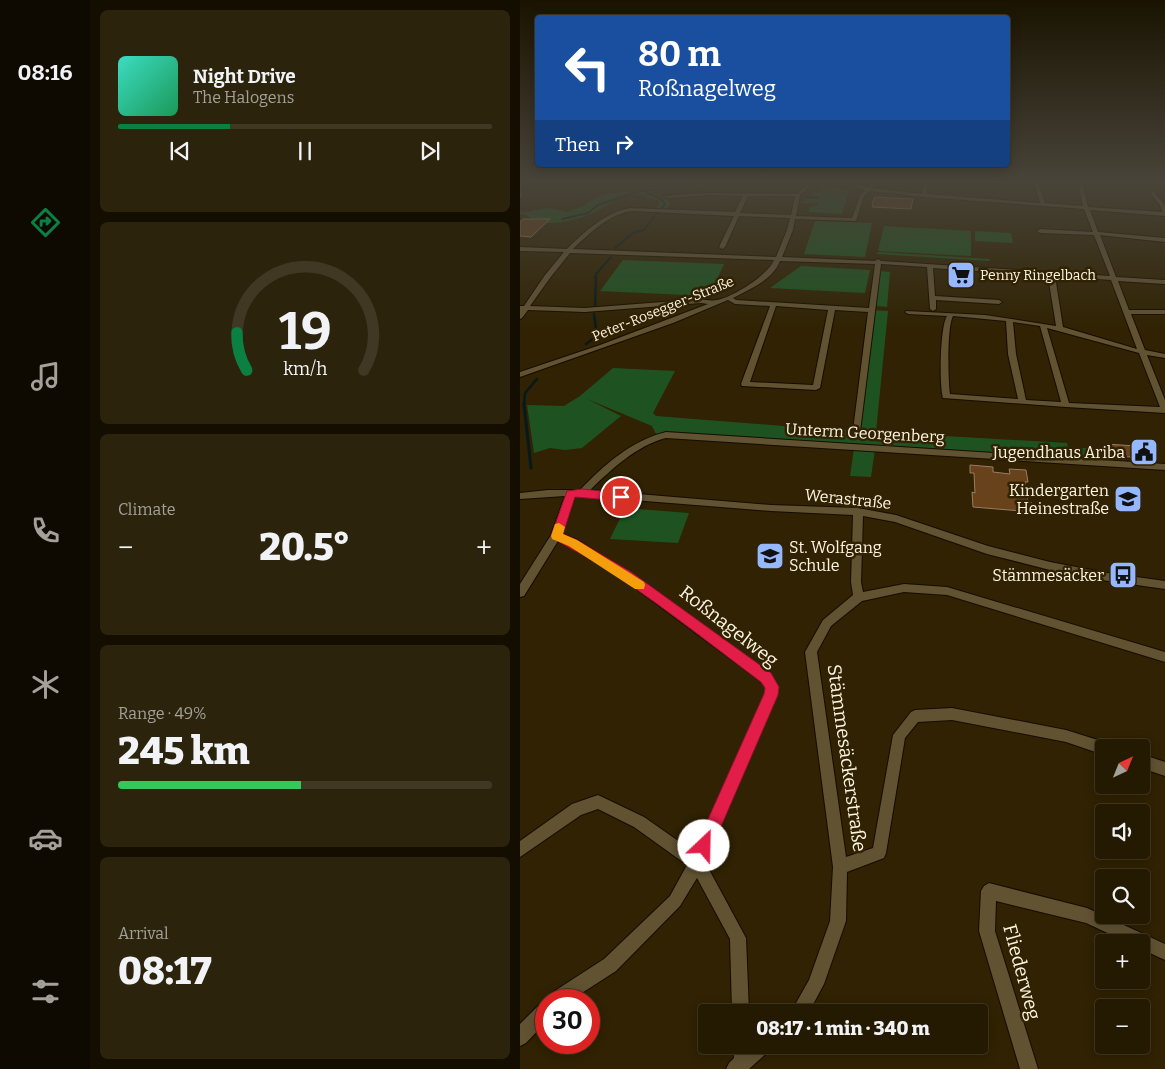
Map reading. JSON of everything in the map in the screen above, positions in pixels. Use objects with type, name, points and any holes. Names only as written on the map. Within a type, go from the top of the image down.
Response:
[{"type":"street","points":[[520,317],[523,308],[567,250],[591,231]]},
{"type":"street","points":[[722,247],[730,231]]},
{"type":"street","name":"Peter-Rosegger-Straße","points":[[520,374],[637,335],[717,303],[747,288],[770,274],[789,231]]},
{"type":"street","points":[[1040,231],[1165,240]]},
{"type":"street","points":[[950,316],[947,320],[944,350],[946,396],[1165,410],[1096,231]]},
{"type":"street","points":[[520,249],[878,262],[1165,282]]},
{"type":"street","points":[[857,430],[878,262]]},
{"type":"street","points":[[930,266],[934,309]]},
{"type":"street","points":[[1051,273],[1060,328]]},
{"type":"street","points":[[728,298],[735,302],[870,310]]},
{"type":"street","points":[[933,298],[999,302]]},
{"type":"street","points":[[523,308],[585,310],[701,301],[717,303]]},
{"type":"street","points":[[774,304],[745,384],[816,388],[832,308]]},
{"type":"street","points":[[908,312],[1009,320],[1060,328],[1143,353],[1165,356]]},
{"type":"street","points":[[1128,312],[1165,312]]},
{"type":"street","points":[[1009,320],[1012,354],[1022,400]]},
{"type":"street","points":[[1043,326],[1066,405]]},
{"type":"street","name":"Unterm Georgenberg","points":[[582,493],[640,444],[657,436],[666,435],[1165,467]]},
{"type":"street","name":"Werastraße","points":[[520,496],[548,493],[582,493],[771,508],[858,512],[896,519],[987,550],[1050,566],[1165,585]]},
{"type":"street","points":[[520,593],[556,536],[571,494]]},
{"type":"street","points":[[858,512],[856,582],[859,597]]},
{"type":"street","name":"Roßnagelweg","points":[[556,536],[573,543],[627,576],[766,678],[772,687],[771,695],[697,863],[676,901],[610,965],[573,989]]},
{"type":"street","name":"Stämmesäckerstraße","points":[[805,1004],[816,984],[838,921],[840,868],[811,652],[827,623],[859,597],[904,588],[947,591],[1165,656]]},
{"type":"street","points":[[840,868],[879,853],[900,735],[915,716],[952,714],[1066,736],[1095,746]]},
{"type":"street","points":[[1150,764],[1165,769]]},
{"type":"street","points":[[520,850],[578,809],[598,802],[639,822],[697,863],[738,938],[741,1004]]},
{"type":"street","name":"Fliederweg","points":[[1029,1069],[987,931],[989,891],[1087,916],[1165,952]]},
{"type":"street","points":[[520,1036],[535,1021]]},
{"type":"street","points":[[739,1066],[753,1054]]},
{"type":"green space","points":[[812,231],[870,231],[865,257],[804,254]]},
{"type":"green space","points":[[883,231],[971,231],[971,256],[878,251]]},
{"type":"green space","points":[[975,231],[1011,233],[1013,243],[975,241]]},
{"type":"green space","points":[[878,252],[989,259],[990,261],[877,254]]},
{"type":"green space","points":[[623,260],[724,264],[709,296],[600,291]]},
{"type":"green space","points":[[801,266],[870,270],[865,293],[770,288]]},
{"type":"green space","points":[[880,271],[890,272],[887,307],[876,306]]},
{"type":"green space","points":[[872,310],[888,311],[876,432],[1067,443],[1068,448],[1090,448],[1094,462],[875,449],[871,477],[850,476],[854,448],[657,436],[652,426],[587,399],[621,416],[582,448],[565,450],[550,448],[534,453],[527,405],[564,406],[580,396],[613,368],[675,371],[653,413],[656,416],[857,430]]},
{"type":"green space","points":[[625,508],[689,513],[678,543],[610,539]]},
{"type":"building","points":[[520,231],[537,231],[531,237],[520,236]]},
{"type":"building","name":"Jugendhaus Ariba","points":[[1105,444],[1152,447],[1157,458],[1108,456]]},
{"type":"building","points":[[970,465],[993,467],[993,472],[1010,474],[1009,469],[1026,470],[1028,482],[1025,482],[1028,502],[1032,503],[1033,512],[973,507],[972,492],[975,493],[974,473],[970,473]]},
{"type":"waterway","points":[[615,248],[633,233],[641,231]]},
{"type":"waterway","points":[[595,278],[596,274],[611,257]]},
{"type":"waterway","points":[[595,307],[596,277]]},
{"type":"waterway","points":[[586,344],[597,336],[594,314]]},
{"type":"waterway","points":[[524,404],[525,393],[537,379]]},
{"type":"waterway","points":[[524,404],[531,468]]},
{"type":"slow traffic","points":[[559,527],[556,536],[573,543],[639,585]]},
{"type":"place","name":"Penny Ringelbach","points":[[961,275]]},
{"type":"place","name":"Jugendhaus Ariba","points":[[1144,452]]},
{"type":"place","name":"Kindergarten Heinestraße","points":[[1128,499]]},
{"type":"place","name":"St. Wolfgang Schule","points":[[770,556]]},
{"type":"place","name":"Stämmesäcker","points":[[1123,575]]},
{"type":"route","points":[[621,497],[582,493],[571,494],[556,536],[573,543],[627,576],[766,678],[772,687],[771,695],[704,846]]}]
